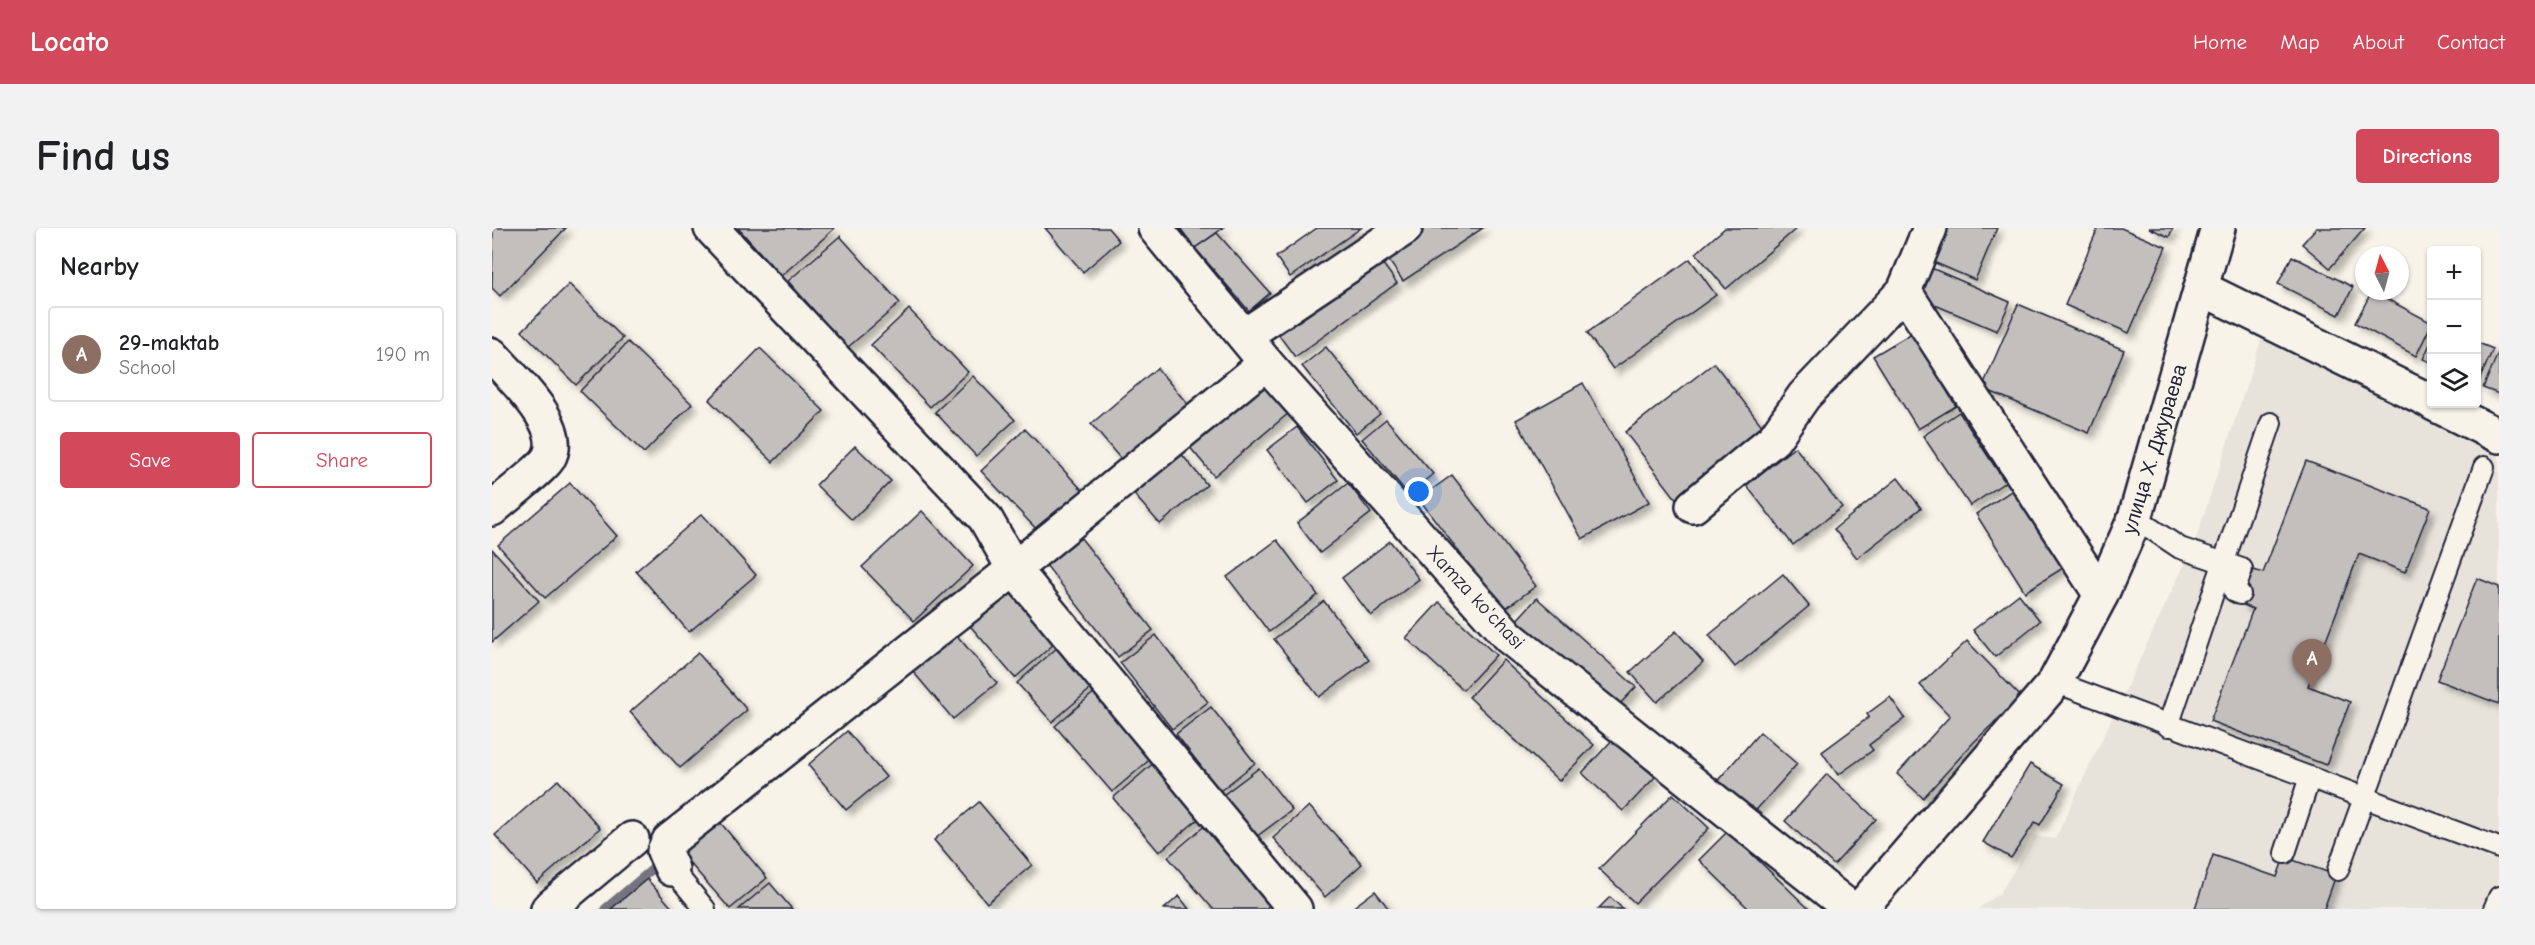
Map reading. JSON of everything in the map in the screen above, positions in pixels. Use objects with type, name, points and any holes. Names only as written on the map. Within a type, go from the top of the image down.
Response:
[{"type":"street","points":[[711,228],[985,518],[1014,569],[1295,909]]},
{"type":"street","name":"Xamza ko'chasi","points":[[1155,228],[1266,363],[1509,637],[1851,909]]},
{"type":"street","points":[[1244,336],[1405,228]]},
{"type":"street","points":[[1693,506],[1774,439],[1804,396],[1904,291],[1930,228]]},
{"type":"street","name":"улица Х. Джураева","points":[[1860,909],[2055,682],[2101,595],[2135,518],[2203,289],[2218,228]]},
{"type":"street","points":[[2203,289],[2427,400]]},
{"type":"street","points":[[1904,291],[2101,595]]},
{"type":"street","points":[[492,355],[547,420],[553,438],[548,459],[492,509]]},
{"type":"street","points":[[672,868],[664,851],[669,841],[1014,569],[1266,363]]},
{"type":"street","points":[[2443,408],[2499,436]]},
{"type":"street","points":[[548,909],[632,839]]},
{"type":"lane","points":[[2168,726],[2216,562],[2271,423]]},
{"type":"lane","points":[[2338,870],[2484,467]]},
{"type":"lane","points":[[2135,518],[2180,548],[2242,569],[2234,591],[2240,594]]},
{"type":"lane","points":[[2055,682],[2168,726],[2364,796],[2499,849]]},
{"type":"lane","points":[[2285,853],[2310,777]]},
{"type":"lane","points":[[672,868],[705,909]]},
{"type":"lane","points":[[2494,909],[2499,897]]},
{"type":"shaded area","points":[[2265,328],[2499,442],[2499,909],[1978,909],[2000,893],[2035,836],[2055,839],[2195,542]]},
{"type":"building","points":[[493,228],[566,228],[500,296],[492,288]]},
{"type":"building","points":[[738,228],[833,228],[834,229],[781,276]]},
{"type":"building","points":[[1045,228],[1108,228],[1119,241],[1083,272]]},
{"type":"building","points":[[1180,228],[1223,228],[1195,248]]},
{"type":"building","points":[[1317,228],[1361,228],[1290,277],[1276,257]]},
{"type":"building","points":[[1419,228],[1483,228],[1403,281],[1383,252]]},
{"type":"building","points":[[1725,228],[1797,228],[1726,289],[1696,253]]},
{"type":"building","points":[[1945,228],[1997,228],[1975,280],[1931,261]]},
{"type":"building","points":[[2098,228],[2121,228],[2166,247],[2129,333],[2065,305]]},
{"type":"building","points":[[2149,228],[2173,228],[2169,237]]},
{"type":"building","points":[[2316,228],[2365,228],[2330,268],[2302,244]]},
{"type":"building","points":[[1217,233],[1270,293],[1249,311],[1195,248]]},
{"type":"building","points":[[840,236],[900,303],[847,348],[788,281]]},
{"type":"building","points":[[1377,256],[1397,283],[1295,357],[1275,330]]},
{"type":"building","points":[[2292,256],[2353,287],[2339,315],[2278,284]]},
{"type":"building","points":[[1690,259],[1716,295],[1613,369],[1587,333]]},
{"type":"building","points":[[1929,267],[2010,302],[1997,331],[1916,297]]},
{"type":"building","points":[[569,284],[623,338],[576,385],[522,331]]},
{"type":"building","points":[[2367,300],[2389,300],[2427,320],[2427,333],[2416,356],[2355,323]]},
{"type":"building","points":[[2018,304],[2124,350],[2089,433],[1982,388]]},
{"type":"building","points":[[909,309],[968,372],[930,407],[871,345]]},
{"type":"building","points":[[1912,333],[1956,406],[1918,429],[1873,356]]},
{"type":"building","points":[[628,342],[692,404],[644,453],[580,391]]},
{"type":"building","points":[[2481,344],[2493,349],[2481,376]]},
{"type":"building","points":[[1326,347],[1380,414],[1356,433],[1302,366]]},
{"type":"building","points":[[760,348],[824,411],[773,462],[709,400]]},
{"type":"building","points":[[2499,351],[2499,394],[2483,388]]},
{"type":"building","points":[[1714,363],[1766,431],[1677,500],[1625,432]]},
{"type":"building","points":[[1157,368],[1190,407],[1124,463],[1091,424]]},
{"type":"building","points":[[973,376],[1015,420],[976,456],[935,412]]},
{"type":"building","points":[[1264,381],[1290,412],[1214,476],[1188,445]]},
{"type":"building","points":[[1583,383],[1649,502],[1582,539],[1516,420]]},
{"type":"building","points":[[1959,412],[2005,482],[1970,506],[1923,436]]},
{"type":"building","points":[[1386,419],[1433,474],[1408,494],[1362,439]]},
{"type":"building","points":[[1297,427],[1338,480],[1308,503],[1267,450]]},
{"type":"building","points":[[1025,429],[1086,494],[1042,535],[981,471]]},
{"type":"building","points":[[855,446],[891,481],[852,520],[816,485]]},
{"type":"building","points":[[1795,447],[1842,507],[1793,545],[1746,485]]},
{"type":"building","points":[[1179,451],[1207,485],[1160,524],[1131,491]]},
{"type":"building","points":[[2306,461],[2430,508],[2405,572],[2359,554],[2308,686],[2350,702],[2326,765],[2210,721],[2253,609],[2241,604],[2254,570],[2263,573]]},
{"type":"building","points":[[1452,475],[1536,586],[1503,610],[1419,499]]},
{"type":"building","points":[[1898,478],[1921,508],[1857,558],[1834,529]]},
{"type":"building","points":[[570,483],[617,536],[545,598],[498,545]]},
{"type":"building","points":[[1348,483],[1371,513],[1320,553],[1297,523]]},
{"type":"building","points":[[2014,489],[2063,568],[2025,592],[1976,514]]},
{"type":"building","points":[[922,511],[973,566],[914,621],[862,567]]},
{"type":"building","points":[[702,514],[756,575],[689,632],[636,571]]},
{"type":"building","points":[[1081,538],[1153,630],[1118,657],[1046,565]]},
{"type":"building","points":[[1277,540],[1318,595],[1269,632],[1227,577]]},
{"type":"building","points":[[1390,541],[1419,579],[1371,616],[1342,578]]},
{"type":"building","points":[[492,549],[539,601],[492,642]]},
{"type":"building","points":[[1783,574],[1809,606],[1735,667],[1709,635]]},
{"type":"building","points":[[2477,578],[2499,587],[2499,704],[2437,680]]},
{"type":"building","points":[[1006,586],[1055,643],[1015,678],[966,621]]},
{"type":"building","points":[[2019,594],[2040,621],[1995,657],[1973,630]]},
{"type":"building","points":[[1537,598],[1636,687],[1612,712],[1514,623]]},
{"type":"building","points":[[1324,601],[1369,660],[1319,697],[1274,639]]},
{"type":"building","points":[[1439,602],[1496,655],[1463,690],[1406,638]]},
{"type":"building","points":[[1676,631],[1703,662],[1657,702],[1630,672]]},
{"type":"building","points":[[954,632],[997,683],[953,719],[910,668]]},
{"type":"building","points":[[1156,635],[1208,702],[1172,729],[1120,663]]},
{"type":"building","points":[[1967,641],[2021,697],[1974,742],[1923,798],[1897,774],[1950,716],[1920,685]]},
{"type":"building","points":[[1059,646],[1094,686],[1052,722],[1017,683]]},
{"type":"building","points":[[698,653],[747,710],[680,768],[630,712]]},
{"type":"building","points":[[1503,660],[1594,745],[1559,781],[1469,697]]},
{"type":"building","points":[[1097,690],[1154,756],[1112,792],[1055,726]]},
{"type":"building","points":[[1890,697],[1905,718],[1869,745],[1873,750],[1838,775],[1822,752],[1869,717],[1867,714]]},
{"type":"building","points":[[1211,707],[1255,763],[1220,791],[1176,734]]},
{"type":"building","points":[[847,731],[886,777],[846,810],[808,765]]},
{"type":"building","points":[[1760,732],[1797,764],[1750,817],[1713,786]]},
{"type":"building","points":[[1613,739],[1655,777],[1623,811],[1582,773]]},
{"type":"building","points":[[1156,761],[1203,815],[1159,852],[1113,798]]},
{"type":"building","points":[[2030,764],[2064,784],[2040,825],[2035,822],[2011,858],[1983,842]]},
{"type":"building","points":[[1259,768],[1292,810],[1256,837],[1223,795]]},
{"type":"building","points":[[1827,774],[1876,819],[1834,865],[1785,821]]},
{"type":"building","points":[[558,780],[600,828],[537,883],[495,835]]},
{"type":"building","points":[[1673,794],[1709,828],[1635,903],[1599,869]]},
{"type":"building","points":[[979,802],[1032,865],[987,903],[934,840]]},
{"type":"building","points":[[1309,806],[1362,864],[1325,897],[1273,838]]},
{"type":"building","points":[[719,821],[767,878],[730,909],[681,853]]},
{"type":"building","points":[[1209,822],[1276,900],[1265,909],[1213,909],[1168,857]]},
{"type":"building","points":[[1728,831],[1809,909],[1749,909],[1699,860]]},
{"type":"building","points":[[2213,855],[2277,877],[2284,857],[2336,875],[2324,909],[2198,909],[2195,908]]},
{"type":"building","points":[[647,879],[673,909],[611,909]]},
{"type":"building","points":[[770,883],[792,909],[739,909]]},
{"type":"building","points":[[1375,891],[1389,909],[1351,909]]},
{"type":"building","points":[[1179,896],[1189,909],[1164,909]]},
{"type":"building","points":[[1610,897],[1623,909],[1598,909]]},
{"type":"waterway","points":[[605,909],[662,861]]},
{"type":"place","name":"29-maktab","points":[[2312,689]]}]
